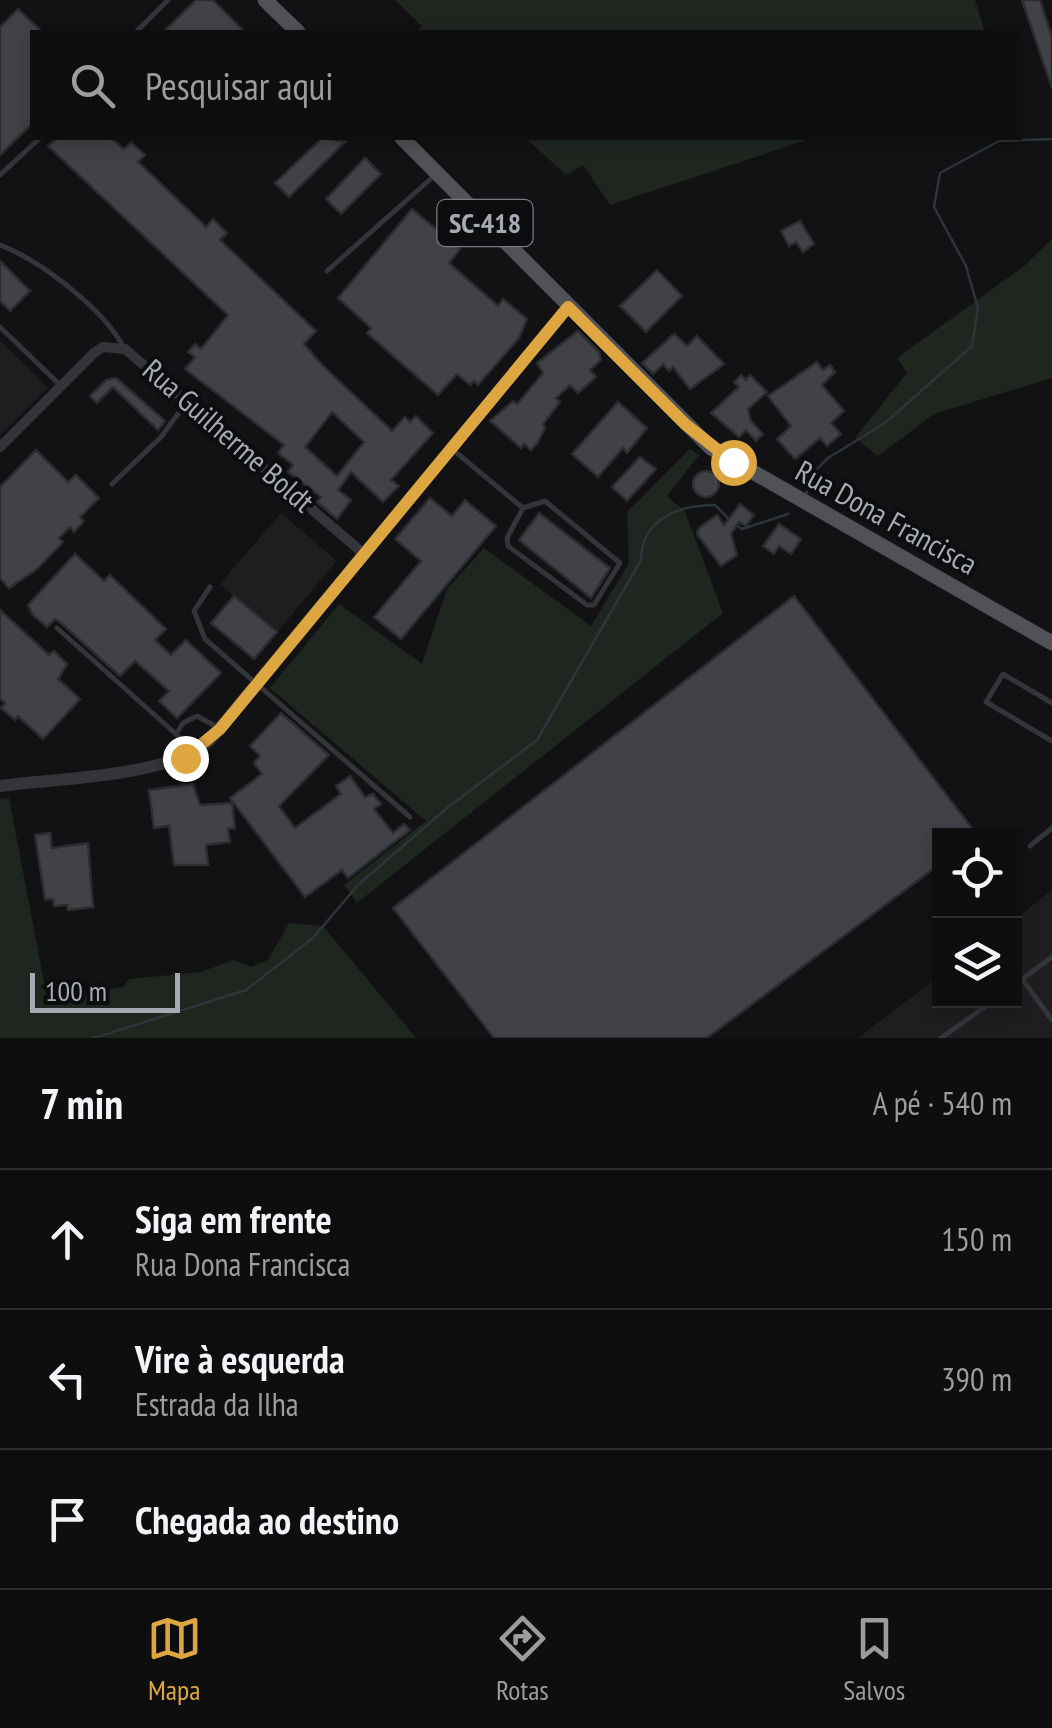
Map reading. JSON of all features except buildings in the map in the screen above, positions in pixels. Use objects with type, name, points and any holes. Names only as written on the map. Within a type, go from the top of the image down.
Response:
[{"type":"main road","points":[[266,0],[296,30]]},
{"type":"main road","name":"Rua Dona Francisca","points":[[404,140],[685,424],[733,462],[1052,643]]},
{"type":"street","points":[[0,786],[166,763],[195,753],[258,684],[568,307]]},
{"type":"street","name":"Rua Guilherme Boldt","points":[[0,446],[103,347],[125,349],[364,554]]},
{"type":"lane","points":[[138,30],[168,0]]},
{"type":"lane","points":[[0,175],[38,140]]},
{"type":"lane","points":[[327,272],[437,173]]},
{"type":"lane","points":[[0,245],[32,258],[106,323],[125,349]]},
{"type":"lane","points":[[0,328],[61,386]]},
{"type":"lane","points":[[112,484],[161,437],[188,401]]},
{"type":"lane","points":[[450,448],[522,508]]},
{"type":"lane","points":[[546,501],[616,557],[619,570],[594,605],[588,605],[508,546],[522,508],[546,501]]},
{"type":"lane","points":[[210,587],[194,611],[198,629],[410,817]]},
{"type":"lane","points":[[56,628],[195,753]]},
{"type":"lane","points":[[1052,703],[1003,674],[986,702],[1052,741]]},
{"type":"lane","points":[[176,734],[197,716],[220,729]]},
{"type":"lane","points":[[1030,846],[1052,828]]},
{"type":"lane","points":[[1052,957],[1022,979],[1052,1020]]},
{"type":"lane","points":[[942,1038],[982,1008]]},
{"type":"shaded area","points":[[395,0],[975,0],[984,30],[418,30],[422,26]]},
{"type":"shaded area","points":[[528,140],[807,140],[610,205],[583,165],[566,175]]},
{"type":"shaded area","points":[[1052,239],[1052,378],[934,414],[878,456],[855,438],[907,373],[897,358],[1023,267]]},
{"type":"shaded area","points":[[0,340],[48,388],[0,435]]},
{"type":"shaded area","points":[[690,449],[699,455],[667,496],[685,512],[723,613],[357,903],[344,885],[426,821],[270,688],[339,604],[422,664],[447,589],[484,548],[591,626],[629,563],[627,512]]},
{"type":"shaded area","points":[[281,513],[337,561],[254,659],[211,623],[234,596],[220,584]]},
{"type":"shaded area","points":[[9,798],[47,998],[124,987],[129,979],[201,972],[233,960],[251,967],[268,960],[289,923],[323,926],[416,1038],[0,1038],[0,799]]},
{"type":"shaded area","points":[[1052,890],[1052,1038],[858,1038],[932,981],[932,1008],[1022,1008],[1022,914]]},
{"type":"waterway","points":[[806,494],[814,472],[828,458],[885,423],[972,346],[978,308],[966,266],[934,207],[940,173],[999,141],[1052,139]]},
{"type":"waterway","points":[[94,1038],[246,990],[313,938],[358,885],[447,808],[537,740],[641,560],[643,546],[655,525],[676,512],[701,506],[715,505],[728,518]]},
{"type":"waterway","points":[[734,523],[742,529],[788,514]]},
{"type":"route","points":[[185,758],[220,729],[568,307],[685,424],[733,462]]}]
